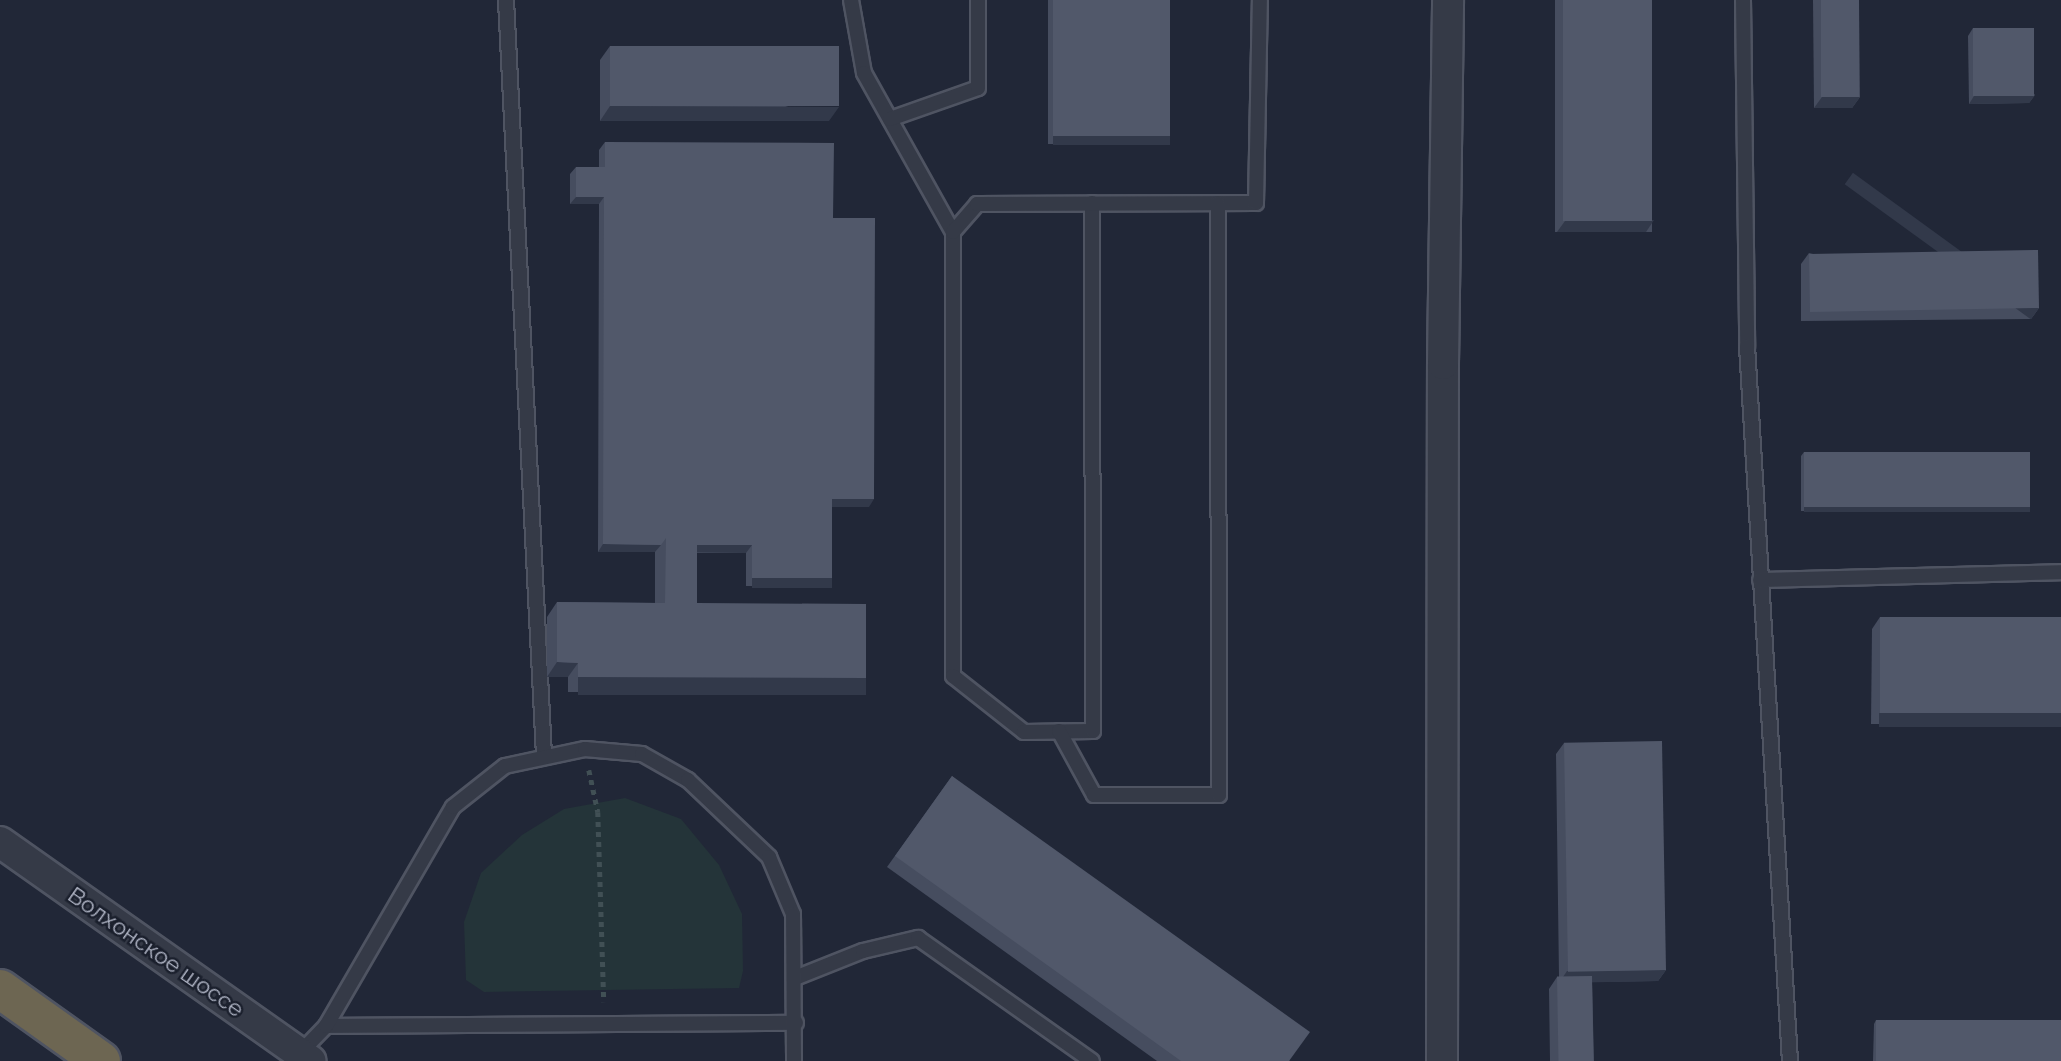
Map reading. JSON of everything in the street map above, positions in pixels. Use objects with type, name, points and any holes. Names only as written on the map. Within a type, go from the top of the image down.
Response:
[{"type":"highway","points":[[0,989],[101,1061]]},
{"type":"street","points":[[1441,1061],[1443,364],[1448,0]]},
{"type":"street","name":"Волхонское шоссе","points":[[0,842],[306,1057]]},
{"type":"lane","points":[[506,0],[544,755]]},
{"type":"lane","points":[[852,0],[864,73],[953,232],[953,676],[1024,732],[1093,731],[1092,203]]},
{"type":"lane","points":[[890,119],[978,88],[978,0]]},
{"type":"lane","points":[[953,232],[978,204],[1256,203],[1260,0]]},
{"type":"lane","points":[[1743,0],[1747,346],[1790,1061]]},
{"type":"lane","points":[[1059,732],[1094,795],[1219,795],[1217,203]]},
{"type":"lane","points":[[1760,580],[2061,572]]},
{"type":"lane","points":[[306,1057],[453,807],[505,766],[544,755],[584,749],[642,754],[688,780],[769,857],[793,914],[796,1023],[794,1061]]},
{"type":"lane","points":[[795,978],[863,951],[918,938],[1092,1061]]},
{"type":"lane","points":[[326,1026],[796,1023]]},
{"type":"path","points":[[584,749],[598,811],[604,999]]},
{"type":"shaded area","points":[[625,798],[681,819],[719,865],[742,914],[743,971],[739,988],[484,992],[466,980],[464,922],[481,873],[522,835],[564,809]]},
{"type":"building","points":[[1053,0],[1170,0],[1170,136],[1053,136]]},
{"type":"building","points":[[1563,0],[1652,0],[1652,221],[1563,221]]},
{"type":"building","points":[[1821,0],[1859,0],[1859,97],[1821,97]]},
{"type":"building","points":[[1973,28],[2034,28],[2034,96],[1973,96]]},
{"type":"building","points":[[610,46],[839,46],[839,106],[610,106]]},
{"type":"building","points":[[605,142],[834,143],[833,218],[875,218],[874,499],[832,499],[832,578],[752,578],[752,545],[697,545],[697,538],[666,538],[661,545],[603,544],[604,197],[576,197],[576,167],[605,167]]},
{"type":"building","points":[[2038,250],[2039,308],[1810,312],[1809,254]]},
{"type":"building","points":[[1804,452],[2030,452],[2030,507],[1804,507]]},
{"type":"building","points":[[666,538],[697,538],[697,603],[866,604],[866,678],[578,677],[578,663],[557,662],[557,602],[665,603]]},
{"type":"building","points":[[1880,617],[2061,617],[2061,713],[1880,713]]},
{"type":"building","points":[[1662,741],[1666,970],[1568,972],[1564,743]]},
{"type":"building","points":[[952,776],[1310,1032],[1289,1061],[1181,1061],[895,856]]},
{"type":"building","points":[[1592,976],[1593,1061],[1558,1061],[1557,977]]},
{"type":"building","points":[[1876,1020],[2061,1020],[2061,1061],[1876,1061]]}]
